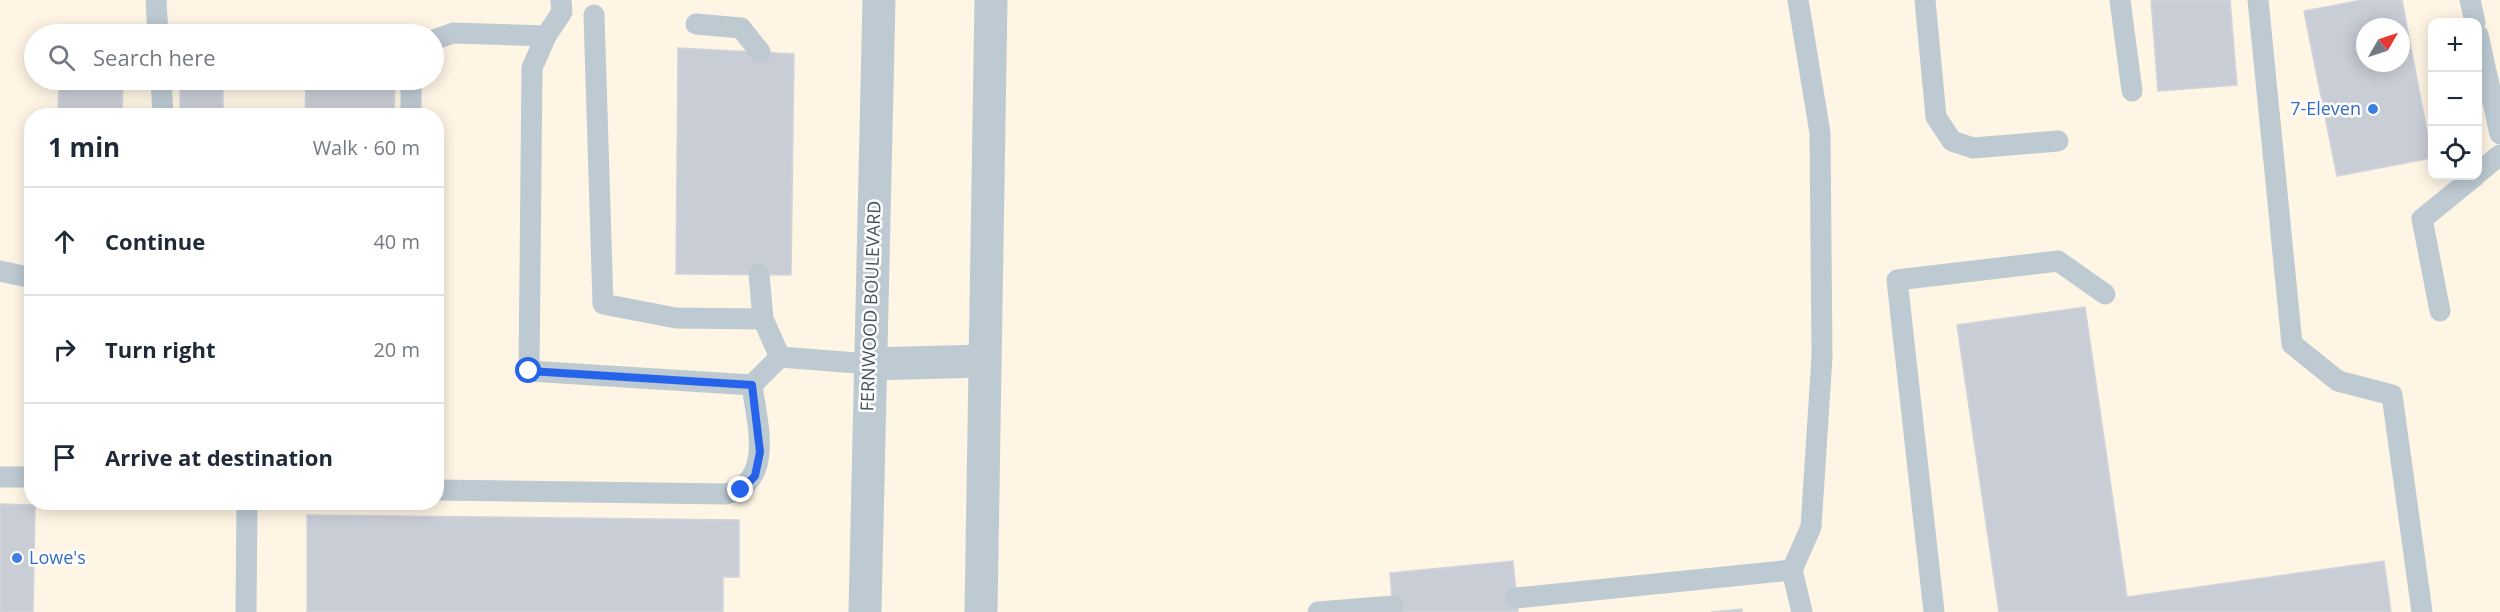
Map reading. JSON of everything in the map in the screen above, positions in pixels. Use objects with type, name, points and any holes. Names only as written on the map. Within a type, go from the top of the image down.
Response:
[{"type":"street","name":"FERNWOOD BOULEVARD","points":[[865,612],[879,0]]},
{"type":"street","points":[[981,612],[991,0]]},
{"type":"street","points":[[869,364],[985,361]]},
{"type":"lane","points":[[156,0],[157,24]]},
{"type":"lane","points":[[1798,0],[1820,133],[1822,357],[1811,527],[1792,570],[1802,612]]},
{"type":"lane","points":[[1925,0],[1936,117],[1952,141],[1973,148],[2058,141]]},
{"type":"lane","points":[[2120,0],[2132,91]]},
{"type":"lane","points":[[2258,0],[2292,345],[2338,381],[2392,395],[2422,612]]},
{"type":"lane","points":[[2469,0],[2474,18]]},
{"type":"lane","points":[[763,319],[676,318],[603,304],[598,16],[561,6],[532,68],[529,371],[752,385],[780,357],[869,364]]},
{"type":"lane","points":[[696,24],[741,28],[760,52]]},
{"type":"lane","points":[[444,36],[453,33],[546,36]]},
{"type":"lane","points":[[2482,53],[2500,134]]},
{"type":"lane","points":[[162,90],[163,108]]},
{"type":"lane","points":[[411,90],[411,108]]},
{"type":"lane","points":[[2482,169],[2500,155]]},
{"type":"lane","points":[[2440,311],[2422,219],[2469,180]]},
{"type":"lane","points":[[1934,612],[1897,280],[2058,261],[2105,294]]},
{"type":"lane","points":[[0,271],[24,276]]},
{"type":"lane","points":[[759,274],[763,319],[780,357]]},
{"type":"lane","points":[[444,490],[726,494],[741,490],[755,476],[760,452],[752,385]]},
{"type":"lane","points":[[0,477],[24,477]]},
{"type":"lane","points":[[246,612],[247,510]]},
{"type":"lane","points":[[1516,598],[1792,570]]},
{"type":"lane","points":[[1318,612],[1393,606]]},
{"type":"shaded area","points":[[0,0],[2500,0],[2500,612],[0,612]]},
{"type":"building","points":[[2151,0],[2230,0],[2237,85],[2158,91]]},
{"type":"building","name":"7-Eleven","points":[[2362,0],[2402,0],[2405,18],[2356,18],[2356,72],[2410,72],[2410,42],[2428,137],[2428,159],[2337,176],[2304,11]]},
{"type":"building","points":[[678,48],[794,54],[791,275],[676,274]]},
{"type":"building","points":[[59,90],[123,90],[122,108],[58,108]]},
{"type":"building","points":[[180,90],[223,90],[223,108],[180,108]]},
{"type":"building","points":[[306,90],[395,90],[394,108],[305,108]]},
{"type":"building","points":[[2085,307],[2127,597],[2384,561],[2391,612],[1999,612],[1957,325]]},
{"type":"building","name":"Lowe's","points":[[0,504],[24,505],[24,510],[35,510],[33,612],[0,612]]},
{"type":"building","points":[[307,515],[739,520],[739,577],[723,577],[723,612],[307,612]]},
{"type":"building","points":[[1513,561],[1518,612],[1393,612],[1390,573]]},
{"type":"building","points":[[1742,609],[1742,612],[1711,612]]},
{"type":"place","name":"7-Eleven","points":[[2373,109]]},
{"type":"place","name":"Lowe's","points":[[17,558]]},
{"type":"route","points":[[529,371],[752,385],[760,452],[755,476],[741,490]]}]
